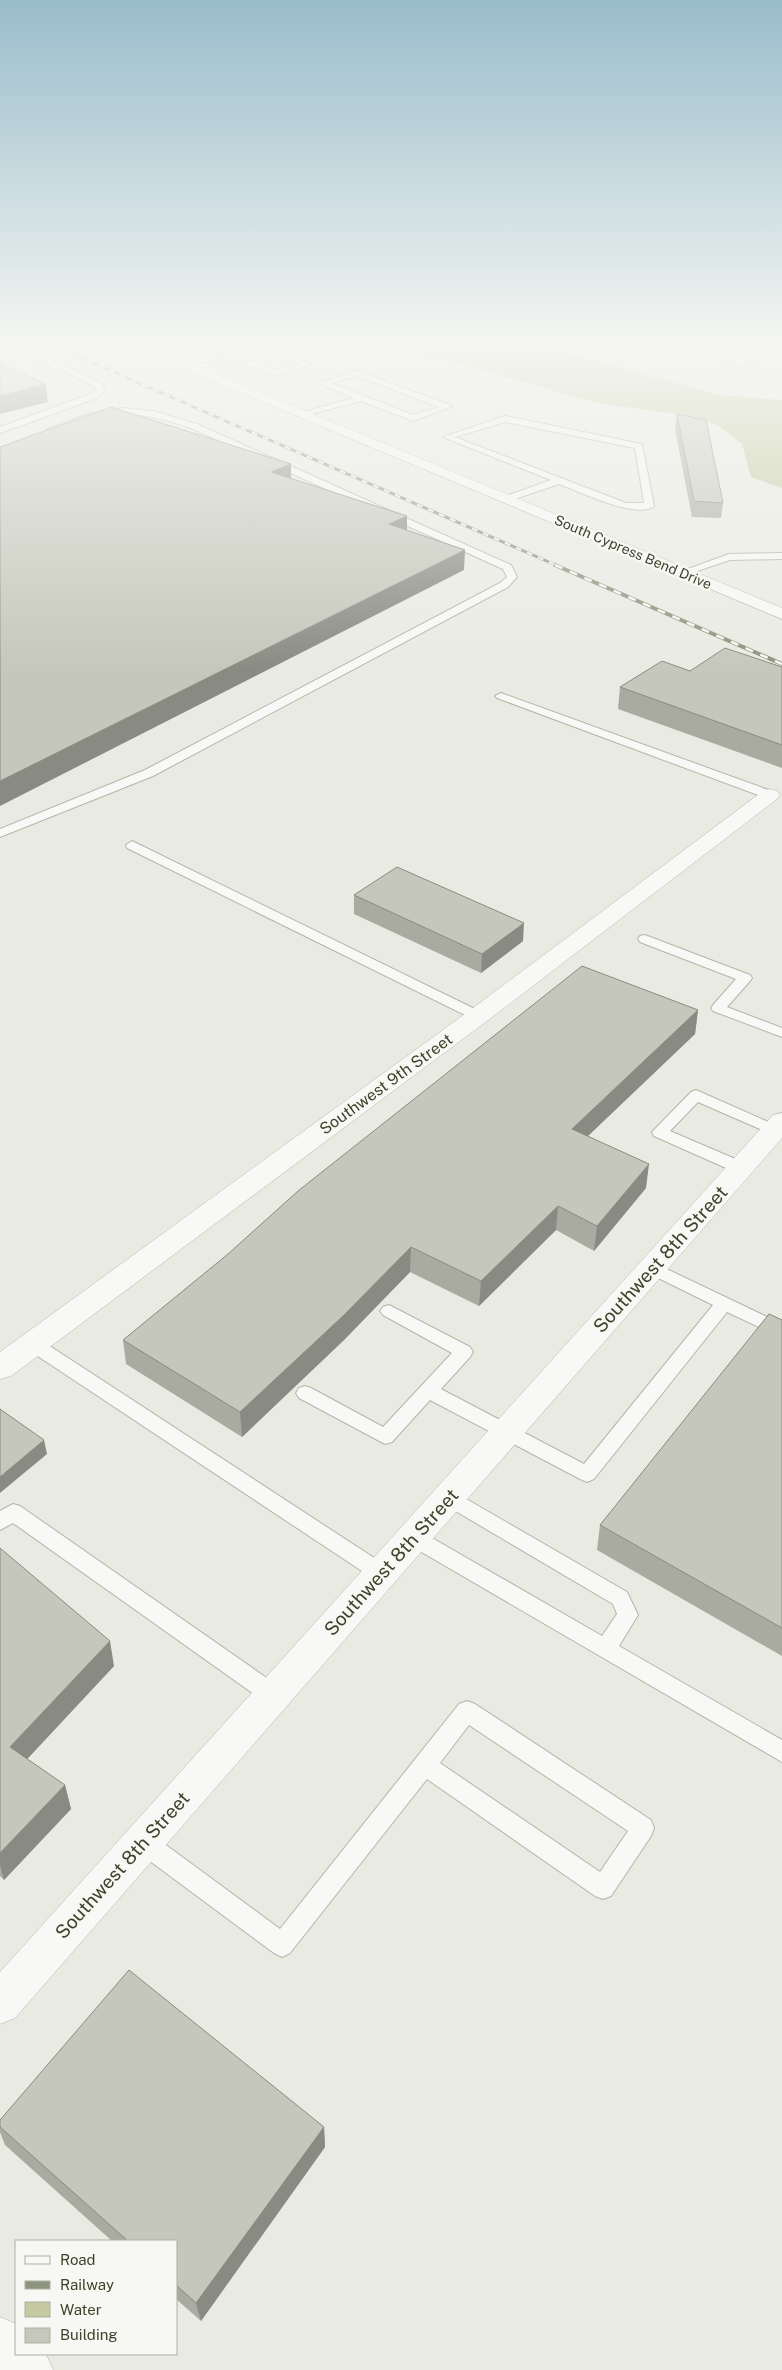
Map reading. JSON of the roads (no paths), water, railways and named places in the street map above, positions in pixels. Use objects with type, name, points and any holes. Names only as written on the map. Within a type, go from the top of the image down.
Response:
[{"type":"street","name":"South Cypress Bend Drive","points":[[391,452],[782,614]]},
{"type":"street","name":"Southwest 9th Street","points":[[0,1368],[478,1016],[770,795]]},
{"type":"street","name":"Southwest 8th Street","points":[[0,2003],[778,1125]]},
{"type":"street","points":[[0,2341],[29,2370]]},
{"type":"lane","points":[[0,833],[149,773],[504,585],[512,577],[507,567],[251,452]]},
{"type":"lane","points":[[484,452],[625,506],[649,506],[640,452]]},
{"type":"lane","points":[[506,499],[558,481]]},
{"type":"lane","points":[[682,573],[728,557],[782,556]]},
{"type":"lane","points":[[501,696],[770,795]]},
{"type":"lane","points":[[132,845],[478,1016]]},
{"type":"lane","points":[[645,939],[745,978],[718,1008],[782,1033]]},
{"type":"lane","points":[[741,1168],[660,1132],[696,1096],[778,1125]]},
{"type":"lane","points":[[652,1268],[782,1332]]},
{"type":"lane","points":[[429,1392],[587,1474],[724,1304]]},
{"type":"lane","points":[[305,1393],[385,1437],[429,1392],[464,1352],[389,1311]]},
{"type":"lane","points":[[33,1344],[381,1573]]},
{"type":"lane","points":[[448,1497],[620,1598],[628,1615],[605,1649]]},
{"type":"lane","points":[[0,1522],[13,1512],[273,1695]]},
{"type":"lane","points":[[413,1538],[782,1752]]},
{"type":"lane","points":[[143,1842],[282,1945],[467,1711],[643,1828],[603,1888],[425,1765]]},
{"type":"water","points":[[744,452],[782,452],[782,488],[751,477]]},
{"type":"railway","points":[[296,452],[558,566]]},
{"type":"railway","points":[[555,565],[782,664]]}]
